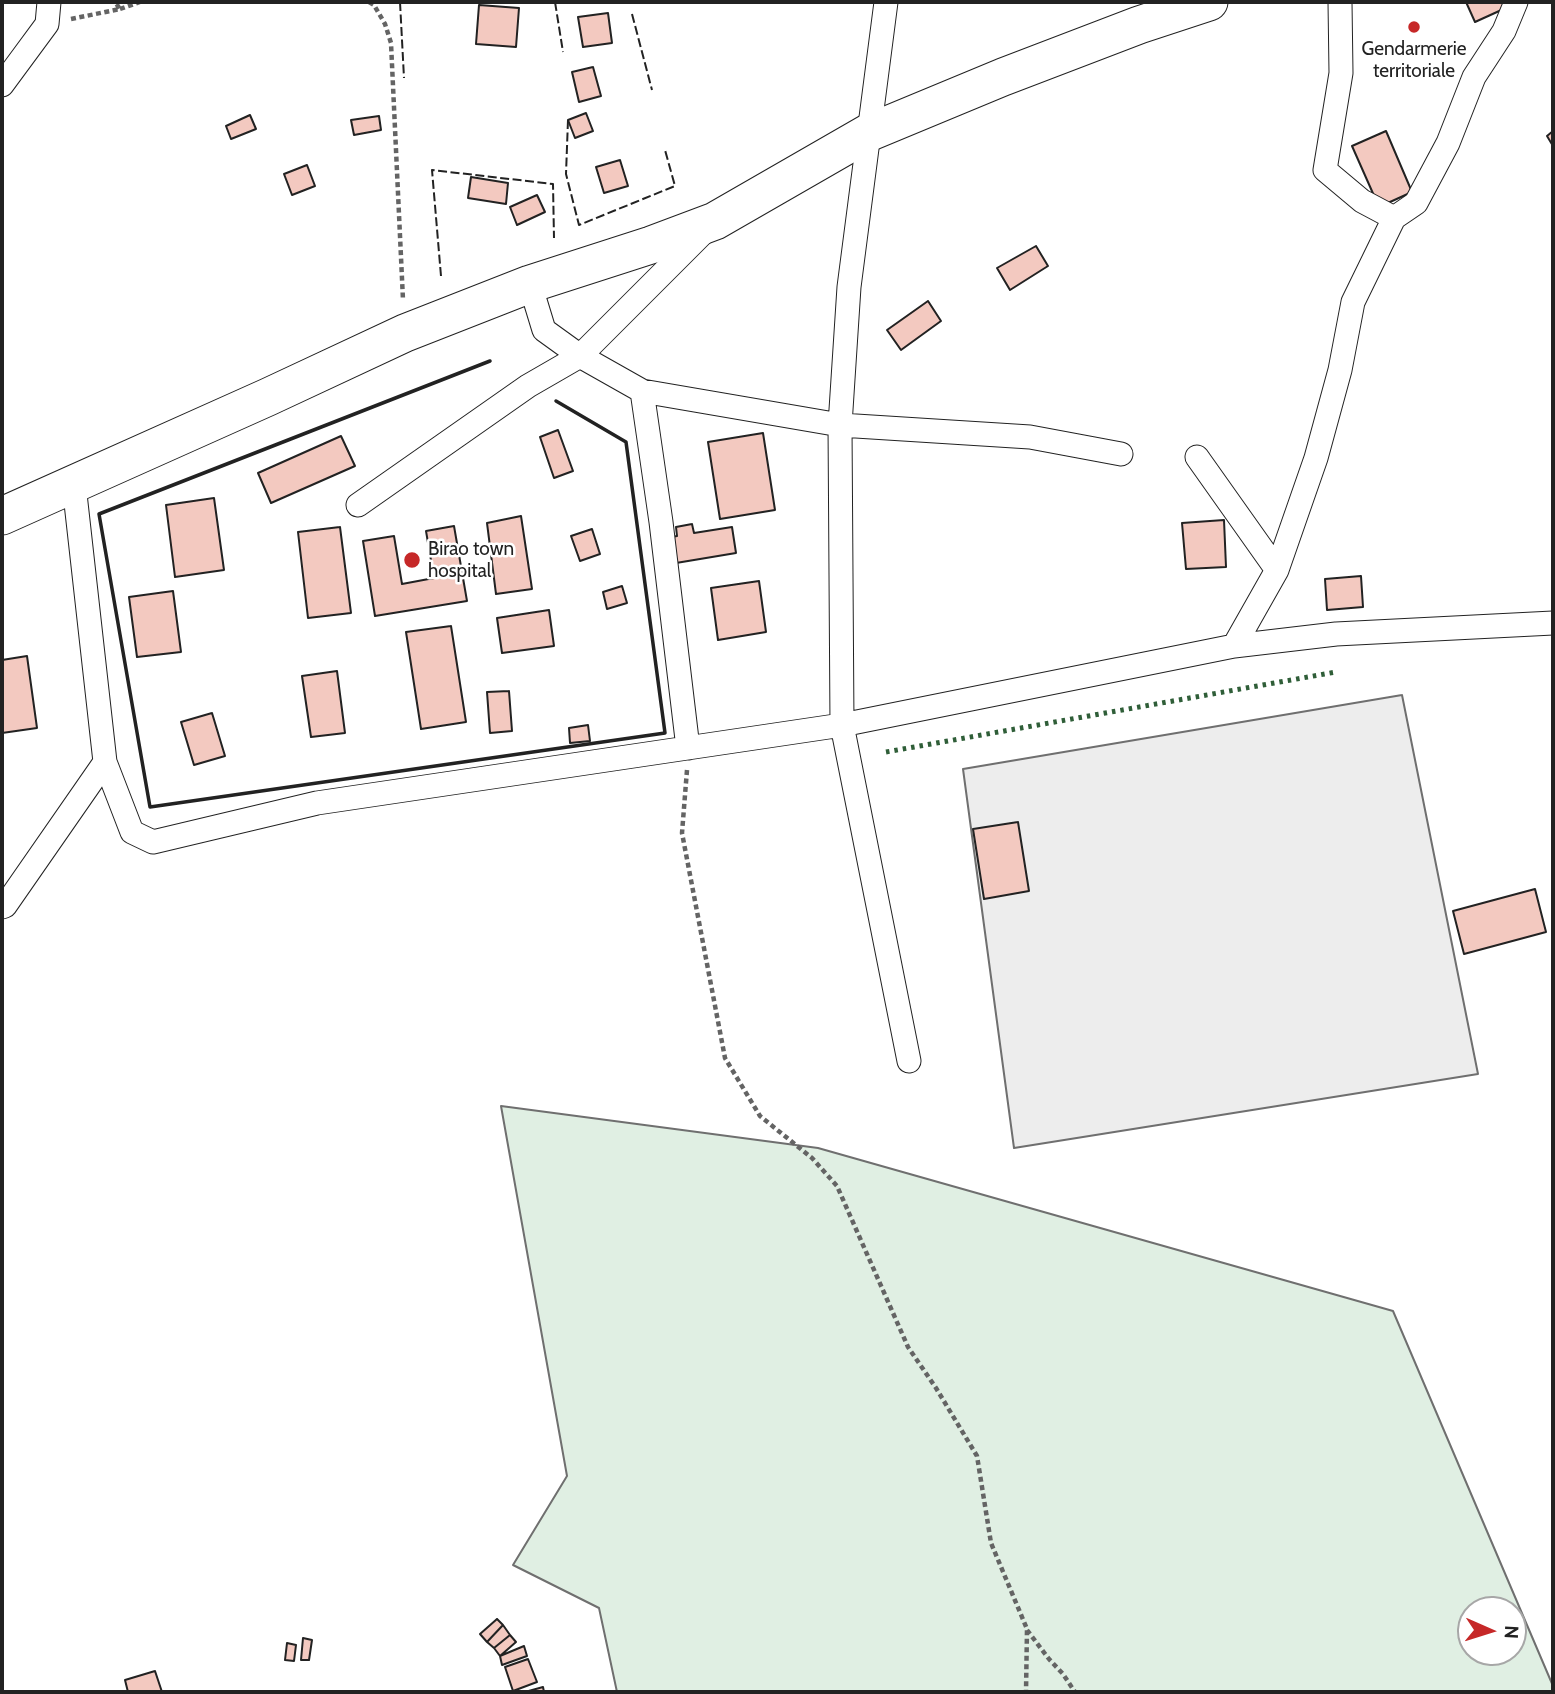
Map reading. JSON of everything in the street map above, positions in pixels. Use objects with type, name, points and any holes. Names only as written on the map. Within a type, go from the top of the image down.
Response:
[{"type":"main road","points":[[2,516],[405,333],[530,284],[715,221],[867,132],[1139,24],[1209,2]]},
{"type":"street","points":[[886,2],[867,132],[849,287],[841,425],[842,725],[909,1061]]},
{"type":"street","points":[[1340,2],[1342,73],[1325,170],[1362,201],[1394,218]]},
{"type":"street","points":[[1234,646],[1277,570],[1316,458],[1340,370],[1353,302],[1394,218],[1416,203],[1448,143],[1474,77],[1504,31],[1516,2]]},
{"type":"street","points":[[2,85],[48,13]]},
{"type":"street","points":[[358,505],[528,386],[580,356],[715,221]]},
{"type":"street","points":[[530,284],[544,330],[580,356],[642,391],[841,425],[1030,438],[1121,454]]},
{"type":"street","points":[[642,391],[661,522],[688,748]]},
{"type":"street","points":[[1198,457],[1277,570]]},
{"type":"street","points":[[74,485],[105,762],[132,832],[153,842],[317,803],[842,725],[1234,646],[1336,634],[1553,623]]},
{"type":"street","points":[[3,910],[105,762]]},
{"type":"path","points":[[116,2],[120,9]]},
{"type":"path","points":[[48,13],[120,9],[140,2]]},
{"type":"path","points":[[369,2],[374,5],[385,24],[391,43],[405,333]]},
{"type":"path","points":[[688,748],[682,833],[725,1058],[760,1116],[813,1158],[836,1186],[908,1347],[977,1456],[991,1543],[1027,1629],[1075,1692]]},
{"type":"path","points":[[1026,1692],[1027,1629]]},
{"type":"green space","points":[[501,1106],[818,1148],[1393,1311],[1515,1596],[1457,1596],[1457,1666],[1527,1666],[1527,1625],[1553,1686],[1553,1692],[617,1692],[599,1608],[513,1565],[567,1476]]},
{"type":"shaded area","points":[[1402,695],[1478,1074],[1014,1148],[963,769]]},
{"type":"building","points":[[1466,2],[1506,2],[1508,7],[1475,22]]},
{"type":"building","points":[[479,5],[519,8],[516,47],[476,44]]},
{"type":"building","points":[[608,13],[612,43],[583,47],[578,17]]},
{"type":"building","points":[[593,67],[601,96],[579,102],[572,72]]},
{"type":"building","points":[[586,113],[593,131],[575,138],[568,120]]},
{"type":"building","points":[[250,115],[256,129],[231,139],[226,126]]},
{"type":"building","points":[[379,116],[381,130],[354,135],[351,120]]},
{"type":"building","points":[[1386,131],[1412,192],[1379,207],[1352,146]]},
{"type":"building","points":[[1553,131],[1553,146],[1547,136]]},
{"type":"building","points":[[620,160],[628,186],[604,193],[596,167]]},
{"type":"building","points":[[307,165],[315,186],[292,195],[284,174]]},
{"type":"building","points":[[471,177],[508,183],[506,204],[468,198]]},
{"type":"building","points":[[537,195],[545,212],[517,225],[510,207]]},
{"type":"building","points":[[1036,246],[1048,266],[1010,290],[997,268]]},
{"type":"building","points":[[928,301],[941,321],[901,350],[887,330]]},
{"type":"building","points":[[558,430],[573,471],[554,478],[540,437]]},
{"type":"building","points":[[763,433],[775,510],[720,519],[708,442]]},
{"type":"building","points":[[341,436],[355,466],[271,503],[258,473]]},
{"type":"building","points":[[214,498],[224,570],[175,577],[166,505]]},
{"type":"building","points":[[521,516],[532,589],[496,594],[487,523]]},
{"type":"building","points":[[1224,520],[1226,567],[1186,569],[1182,523]]},
{"type":"building","points":[[692,524],[694,533],[732,527],[736,553],[676,563],[672,537],[677,536],[676,527]]},
{"type":"building","points":[[454,526],[467,601],[375,616],[363,541],[394,536],[402,584],[434,578],[426,531]]},
{"type":"building","points":[[340,527],[351,613],[308,618],[298,532]]},
{"type":"building","points":[[592,529],[600,554],[580,561],[571,536]]},
{"type":"building","points":[[1361,576],[1363,607],[1327,610],[1325,579]]},
{"type":"building","points":[[759,581],[766,632],[718,640],[711,588]]},
{"type":"building","points":[[622,586],[627,603],[607,609],[603,592]]},
{"type":"building","points":[[173,591],[181,652],[137,657],[129,597]]},
{"type":"building","points":[[549,610],[554,646],[502,653],[497,618]]},
{"type":"building","points":[[451,626],[466,722],[421,729],[406,632]]},
{"type":"building","points":[[27,656],[37,728],[2,733],[2,660]]},
{"type":"building","points":[[337,671],[345,733],[311,737],[302,676]]},
{"type":"building","points":[[509,691],[512,731],[490,733],[487,692]]},
{"type":"building","points":[[212,713],[225,756],[194,765],[181,722]]},
{"type":"building","points":[[588,725],[590,741],[570,743],[569,728]]},
{"type":"building","points":[[1018,822],[1029,891],[984,899],[973,829]]},
{"type":"building","points":[[1535,889],[1546,932],[1464,954],[1453,911]]},
{"type":"building","points":[[497,1619],[503,1625],[487,1642],[480,1634]]},
{"type":"building","points":[[503,1625],[510,1635],[494,1648],[487,1642]]},
{"type":"building","points":[[510,1635],[516,1642],[500,1656],[494,1648]]},
{"type":"building","points":[[303,1638],[312,1640],[309,1660],[301,1660]]},
{"type":"building","points":[[287,1643],[296,1645],[294,1661],[285,1660]]},
{"type":"building","points":[[524,1646],[527,1656],[502,1665],[500,1656]]},
{"type":"building","points":[[528,1659],[537,1682],[513,1691],[505,1667]]},
{"type":"building","points":[[155,1671],[162,1692],[128,1692],[125,1680]]},
{"type":"building","points":[[543,1687],[544,1692],[525,1692]]},
{"type":"hedge","points":[[886,752],[1336,672]]},
{"type":"fence","points":[[400,2],[404,78]]},
{"type":"fence","points":[[555,2],[563,52]]},
{"type":"fence","points":[[632,14],[652,90]]},
{"type":"fence","points":[[568,120],[566,174],[579,225],[675,186],[665,150]]},
{"type":"fence","points":[[441,276],[432,170],[553,184],[554,238]]},
{"type":"wall","points":[[490,361],[99,514],[150,807],[665,733],[626,442],[556,401]]},
{"type":"place","name":"Gendarmerie territoriale","points":[[1414,27]]},
{"type":"place","name":"Birao town hospital","points":[[412,560]]}]
